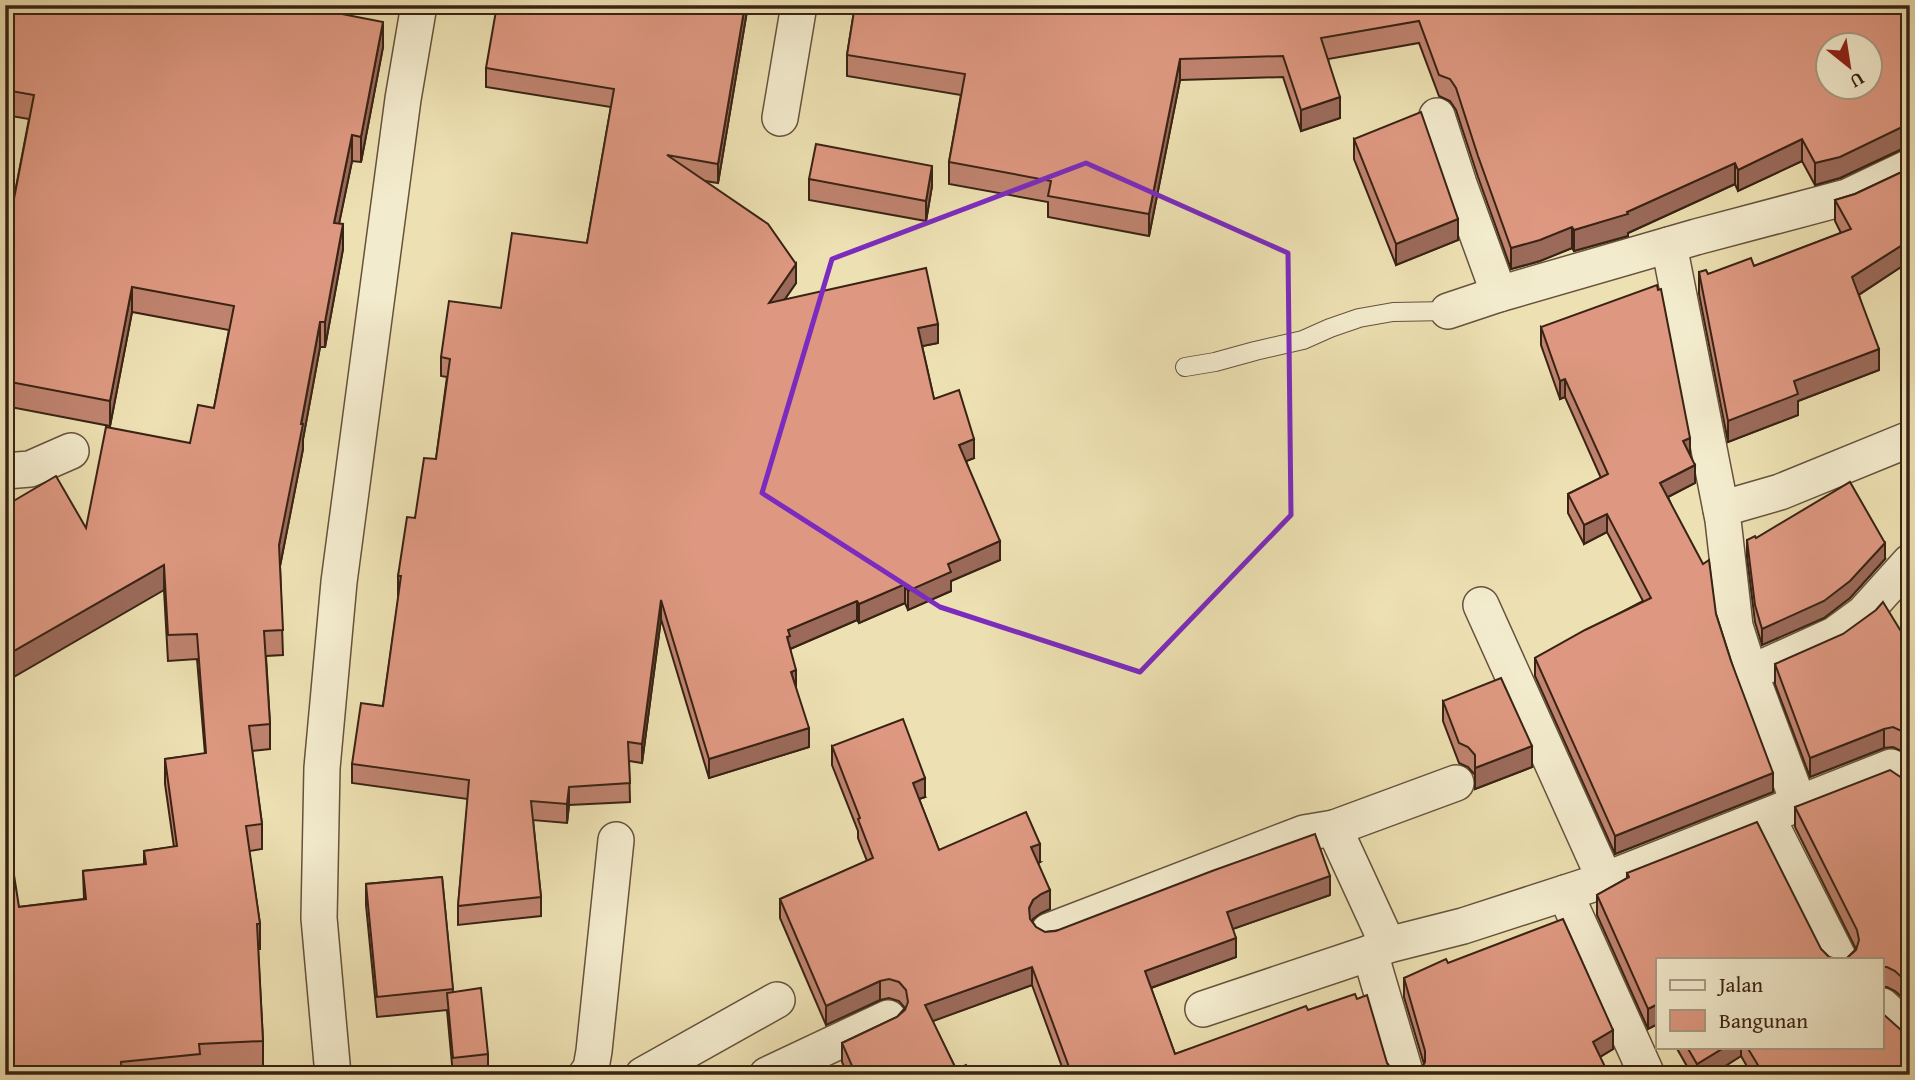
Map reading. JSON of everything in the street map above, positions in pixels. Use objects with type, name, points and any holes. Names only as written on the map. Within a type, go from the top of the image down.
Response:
[{"type":"street","points":[[333,1075],[319,918],[322,768],[339,582],[403,99],[419,5]]},
{"type":"street","points":[[780,118],[799,5]]},
{"type":"street","points":[[1437,116],[1499,294]]},
{"type":"street","points":[[1448,311],[1669,245],[1847,197],[1910,167]]},
{"type":"street","points":[[1669,245],[1721,509],[1735,626],[1750,673],[1783,810],[1839,958]]},
{"type":"street","points":[[1721,509],[1780,492],[1910,439]]},
{"type":"street","points":[[5,471],[30,468],[71,451]]},
{"type":"street","points":[[1750,673],[1834,635],[1864,613],[1910,562]]},
{"type":"street","points":[[1481,605],[1605,880]]},
{"type":"street","points":[[1203,1009],[1379,949],[1463,926],[1605,880],[1891,767],[1910,779]]},
{"type":"street","points":[[1049,931],[1304,833],[1334,828],[1457,783]]},
{"type":"street","points":[[1334,828],[1379,949],[1406,1075]]},
{"type":"street","points":[[586,1075],[594,1051],[616,840]]},
{"type":"street","points":[[1565,893],[1647,1075]]},
{"type":"street","points":[[643,1075],[776,1000]]},
{"type":"street","points":[[1884,1008],[1910,1032]]},
{"type":"street","points":[[766,1075],[888,1018]]},
{"type":"lane","points":[[1185,367],[1303,340],[1359,318],[1393,312],[1448,311]]},
{"type":"highlighted area","points":[[1086,163],[1288,253],[1291,515],[1140,672],[940,607],[762,493],[832,259]]},
{"type":"building","points":[[9,5],[296,5],[383,22],[361,137],[352,135],[334,223],[343,224],[325,322],[320,322],[279,545],[283,630],[264,631],[270,724],[249,726],[262,824],[246,826],[260,924],[257,924],[263,1041],[199,1044],[200,1054],[121,1062],[122,1075],[5,1075],[5,818],[19,907],[86,899],[83,871],[146,864],[144,851],[177,846],[165,759],[206,753],[197,634],[168,635],[164,565],[5,656],[5,506],[56,476],[86,528],[106,427],[190,443],[198,405],[214,408],[234,306],[132,287],[110,401],[5,381],[5,213],[11,214],[34,95],[5,90],[5,24]]},
{"type":"building","points":[[497,5],[745,5],[718,164],[667,155],[768,224],[796,264],[769,303],[926,268],[938,324],[918,328],[934,399],[959,390],[974,439],[959,445],[1000,541],[948,564],[951,572],[908,591],[905,584],[788,630],[790,636],[787,637],[796,670],[791,672],[809,728],[709,759],[661,600],[642,744],[628,742],[630,783],[569,787],[567,804],[531,801],[541,897],[458,906],[469,780],[352,764],[361,703],[383,706],[407,517],[415,518],[424,458],[436,459],[450,359],[441,357],[449,301],[501,308],[512,233],[587,243],[614,89],[486,68]]},
{"type":"building","points":[[855,5],[1910,5],[1910,126],[1902,127],[1840,157],[1815,163],[1802,139],[1738,170],[1735,163],[1627,212],[1628,214],[1574,230],[1572,227],[1511,248],[1456,88],[1450,79],[1439,75],[1419,21],[1321,38],[1340,97],[1301,110],[1283,56],[1180,59],[1149,214],[1048,196],[1051,181],[949,162],[965,74],[847,55]]},
{"type":"building","points":[[1421,112],[1458,219],[1396,244],[1354,139]]},
{"type":"building","points":[[816,144],[932,166],[926,201],[809,179]]},
{"type":"building","points":[[1910,168],[1910,240],[1852,277],[1879,349],[1794,381],[1798,394],[1728,421],[1699,272],[1706,270],[1708,274],[1751,258],[1754,266],[1851,229],[1835,200],[1855,194]]},
{"type":"building","points":[[1657,285],[1658,290],[1661,289],[1690,438],[1683,441],[1695,465],[1660,483],[1703,564],[1709,560],[1716,614],[1773,773],[1615,836],[1535,658],[1651,598],[1607,514],[1584,525],[1568,494],[1608,474],[1565,379],[1560,381],[1541,327]]},
{"type":"building","points":[[1850,482],[1885,543],[1850,581],[1824,601],[1762,629],[1755,605],[1747,540],[1755,536],[1756,538]]},
{"type":"building","points":[[1883,602],[1910,646],[1910,735],[1893,727],[1884,729],[1810,758],[1775,664],[1843,634]]},
{"type":"building","points":[[1501,678],[1532,746],[1475,768],[1475,755],[1468,747],[1459,743],[1443,701]]},
{"type":"building","points":[[903,719],[925,778],[913,783],[939,850],[1026,812],[1040,844],[1031,847],[1050,890],[1033,900],[1029,908],[1030,919],[1036,927],[1045,932],[1056,931],[1315,834],[1330,876],[1227,912],[1236,938],[1145,971],[1175,1054],[1306,1006],[1308,1010],[1355,994],[1357,999],[1367,995],[1387,1063],[1399,1075],[1072,1075],[1032,967],[925,1005],[956,1069],[966,1065],[969,1075],[851,1075],[849,1069],[853,1068],[842,1043],[897,1017],[905,1010],[908,1002],[906,990],[899,982],[889,979],[826,1006],[780,899],[873,858],[832,746]]},
{"type":"building","points":[[1890,770],[1902,778],[1910,779],[1910,985],[1895,971],[1884,967],[1884,958],[1847,958],[1856,950],[1859,940],[1857,930],[1795,807]]},
{"type":"building","points":[[1757,822],[1821,949],[1833,958],[1656,958],[1656,1005],[1648,1009],[1597,895],[1629,877],[1627,873]]},
{"type":"building","points":[[442,877],[453,989],[377,997],[366,884]]},
{"type":"building","points":[[1563,919],[1613,1030],[1593,1042],[1609,1075],[1413,1075],[1420,1071],[1425,1062],[1425,1051],[1404,978],[1446,959],[1448,963]]},
{"type":"building","points":[[481,988],[488,1054],[453,1058],[447,993]]},
{"type":"building","points":[[1884,1015],[1910,1040],[1910,1075],[1764,1075],[1748,1048],[1884,1048]]},
{"type":"building","points":[[1688,1048],[1723,1048],[1697,1064]]}]
